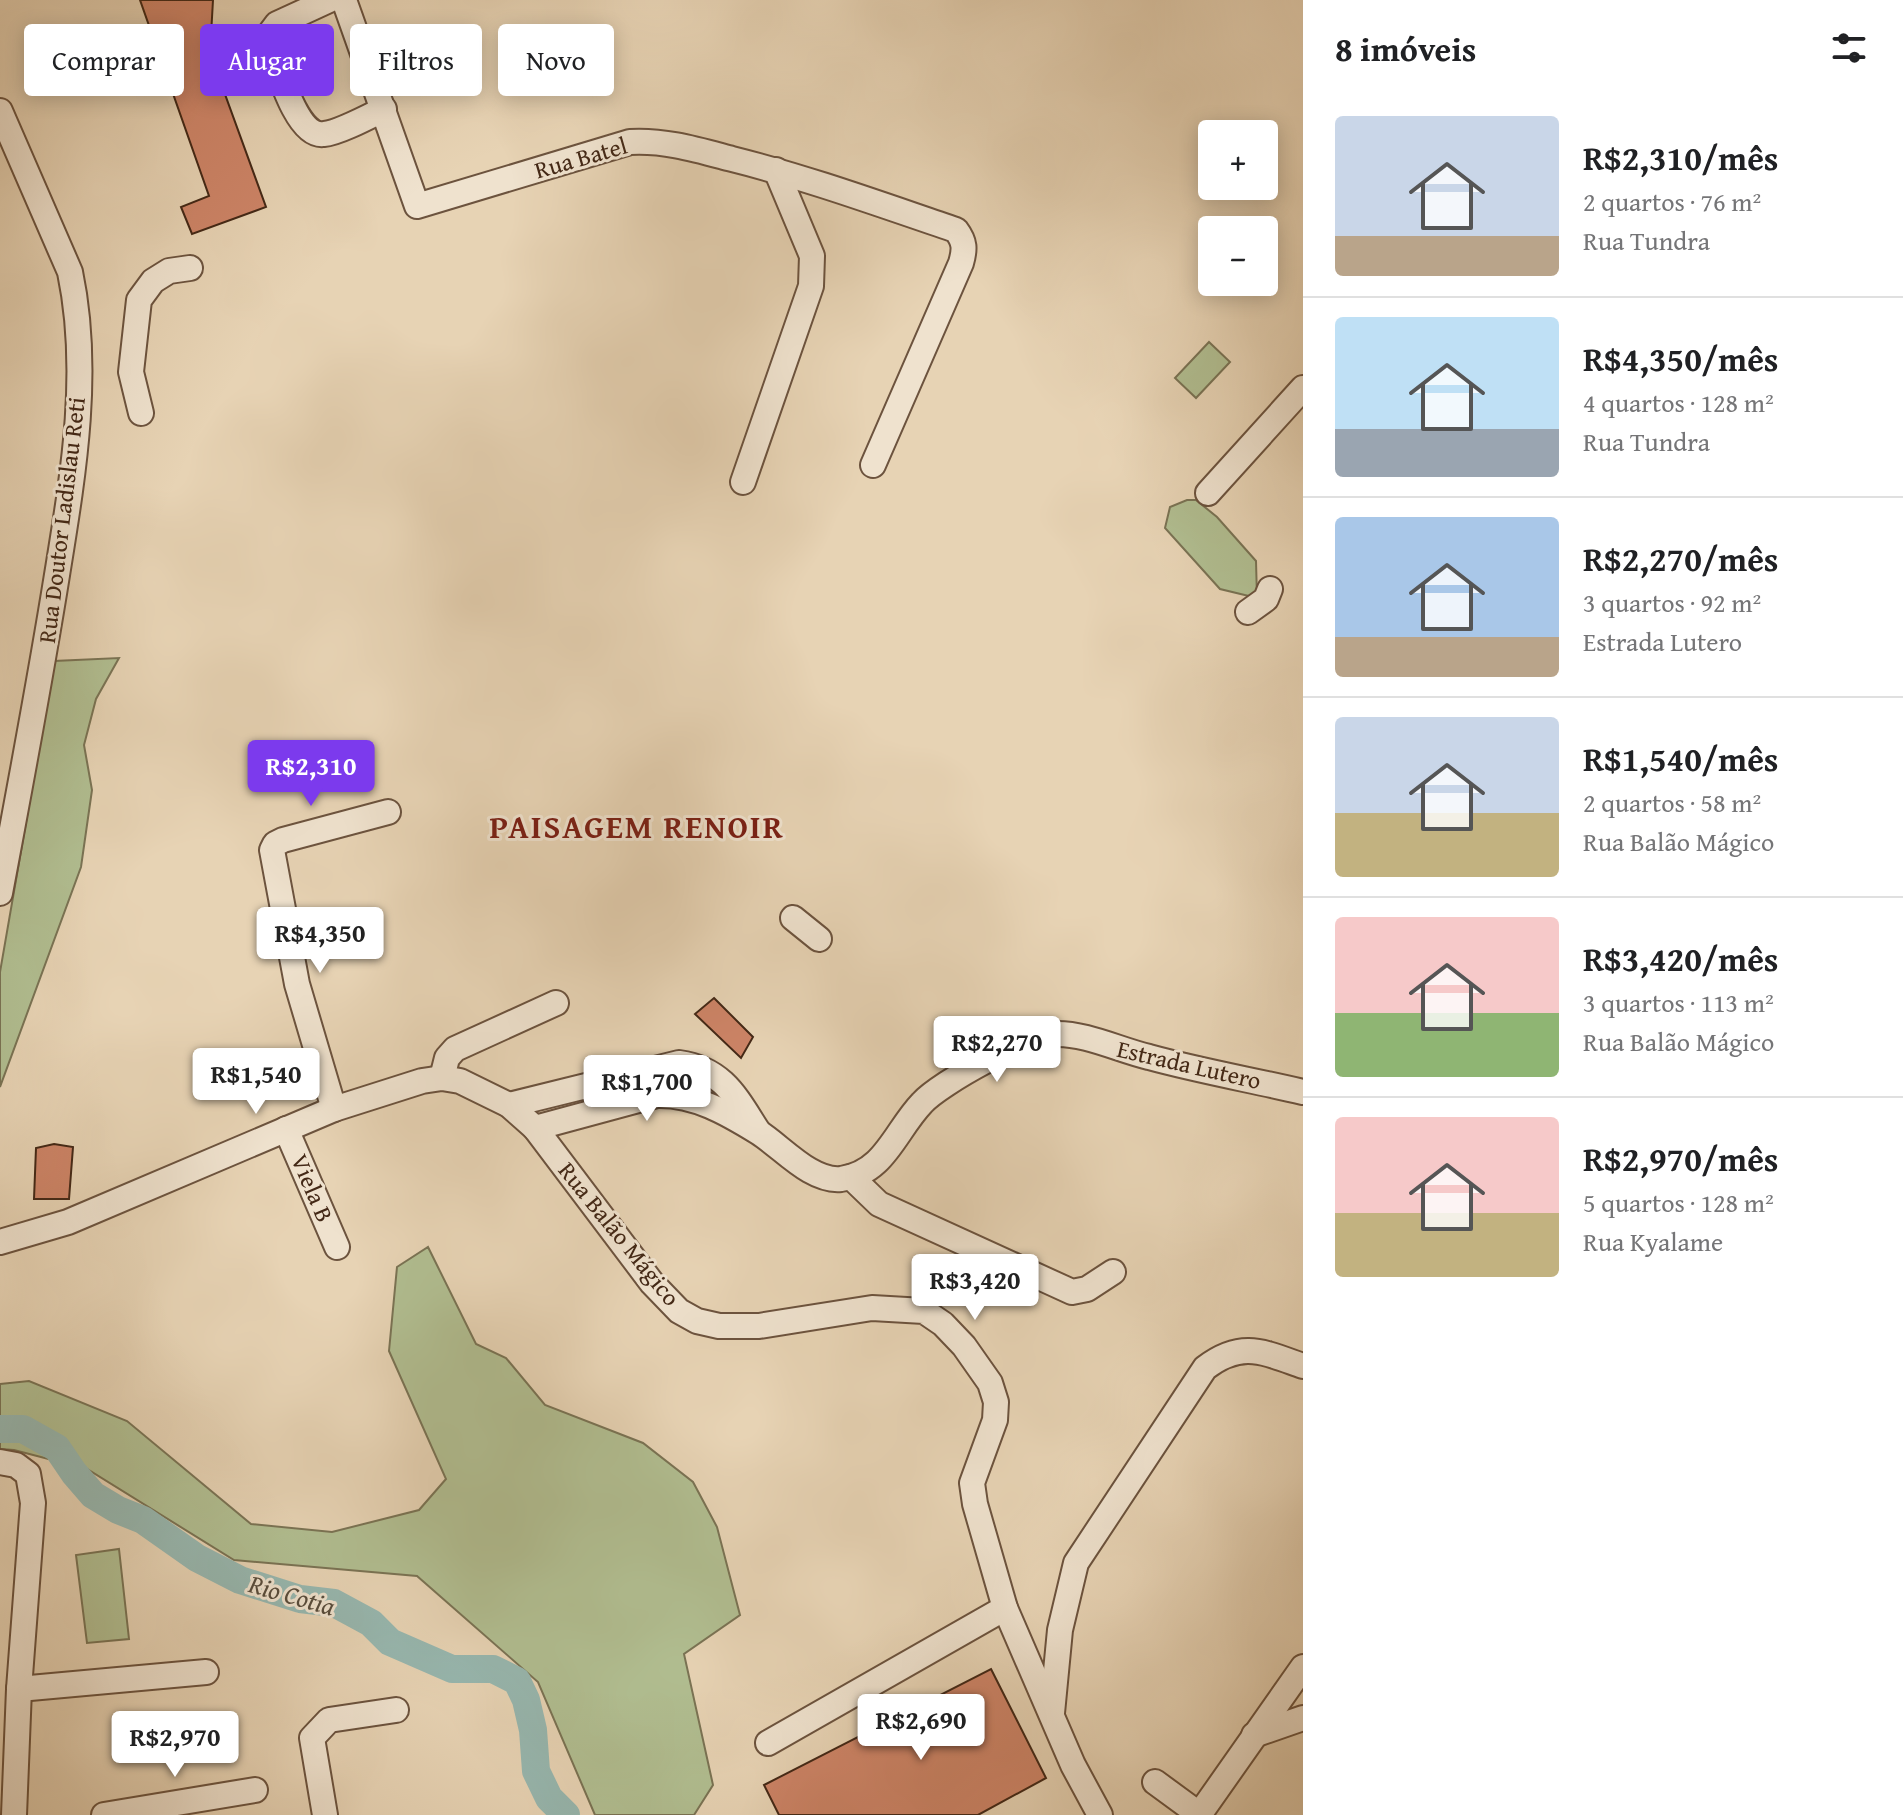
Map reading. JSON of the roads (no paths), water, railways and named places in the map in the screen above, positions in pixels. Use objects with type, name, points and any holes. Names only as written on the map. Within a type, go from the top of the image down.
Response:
[{"type":"street","points":[[329,0],[277,24],[268,36],[299,120],[309,131],[323,135],[384,109]]},
{"type":"street","name":"Rua Batel","points":[[344,0],[417,206],[630,142],[652,141],[776,170],[956,230],[963,240],[961,263],[873,465]]},
{"type":"street","name":"Rua Doutor Ladislau Reti","points":[[0,111],[70,272],[79,340],[79,396],[69,500],[55,593],[0,893]]},
{"type":"street","points":[[743,482],[811,286],[812,256],[776,170]]},
{"type":"street","points":[[141,413],[131,372],[139,300],[153,281],[169,271],[190,268]]},
{"type":"street","points":[[1208,493],[1303,388]]},
{"type":"street","points":[[1248,612],[1266,599],[1270,589]]},
{"type":"street","points":[[334,1109],[297,984],[272,850],[275,844],[283,840],[388,812]]},
{"type":"street","points":[[793,918],[819,939]]},
{"type":"street","points":[[0,1242],[68,1222],[334,1109],[422,1081],[442,1078],[447,1058],[455,1049],[556,1003]]},
{"type":"street","name":"Estrada Lutero","points":[[851,1177],[867,1171],[880,1161],[922,1103],[935,1092],[1037,1036],[1069,1034],[1150,1058],[1303,1092]]},
{"type":"street","points":[[509,1105],[665,1065],[696,1065],[711,1072],[737,1099],[759,1133]]},
{"type":"street","points":[[687,1097],[711,1072]]},
{"type":"street","name":"Rua Balão Mágico","points":[[442,1078],[460,1081],[509,1105],[535,1128],[652,1283],[679,1311],[697,1321],[719,1326],[759,1326],[872,1308],[901,1308],[924,1311],[943,1324],[964,1346],[990,1383],[996,1402],[995,1420],[972,1483],[975,1504],[1005,1608],[1073,1765],[1100,1815]]},
{"type":"street","points":[[535,1128],[657,1095],[687,1097],[707,1104],[759,1133],[823,1177],[851,1177],[879,1204],[1072,1292],[1087,1289],[1113,1272]]},
{"type":"street","name":"Viela B","points":[[286,1129],[337,1247]]},
{"type":"street","points":[[1052,1715],[1060,1630],[1076,1563],[1205,1368],[1223,1355],[1242,1350],[1264,1352],[1303,1366]]},
{"type":"street","points":[[0,1462],[16,1465],[28,1474],[33,1503],[19,1689],[14,1815]]},
{"type":"street","points":[[768,1743],[1005,1608]]},
{"type":"street","points":[[1155,1782],[1199,1815],[1303,1667]]},
{"type":"street","points":[[19,1689],[206,1672]]},
{"type":"street","points":[[325,1815],[312,1738],[329,1720],[396,1710]]},
{"type":"street","points":[[1254,1735],[1303,1718]]},
{"type":"street","points":[[104,1815],[255,1790]]},
{"type":"waterway","name":"Rio Cotia","points":[[0,1429],[23,1429],[57,1448],[93,1495],[143,1520],[197,1558],[240,1580],[300,1599],[334,1603],[371,1623],[390,1642],[452,1669],[493,1669],[517,1681],[526,1700],[533,1730],[536,1771],[549,1798],[566,1815]]},
{"type":"district","name":"PAISAGEM RENOIR","points":[[637,827]]}]
